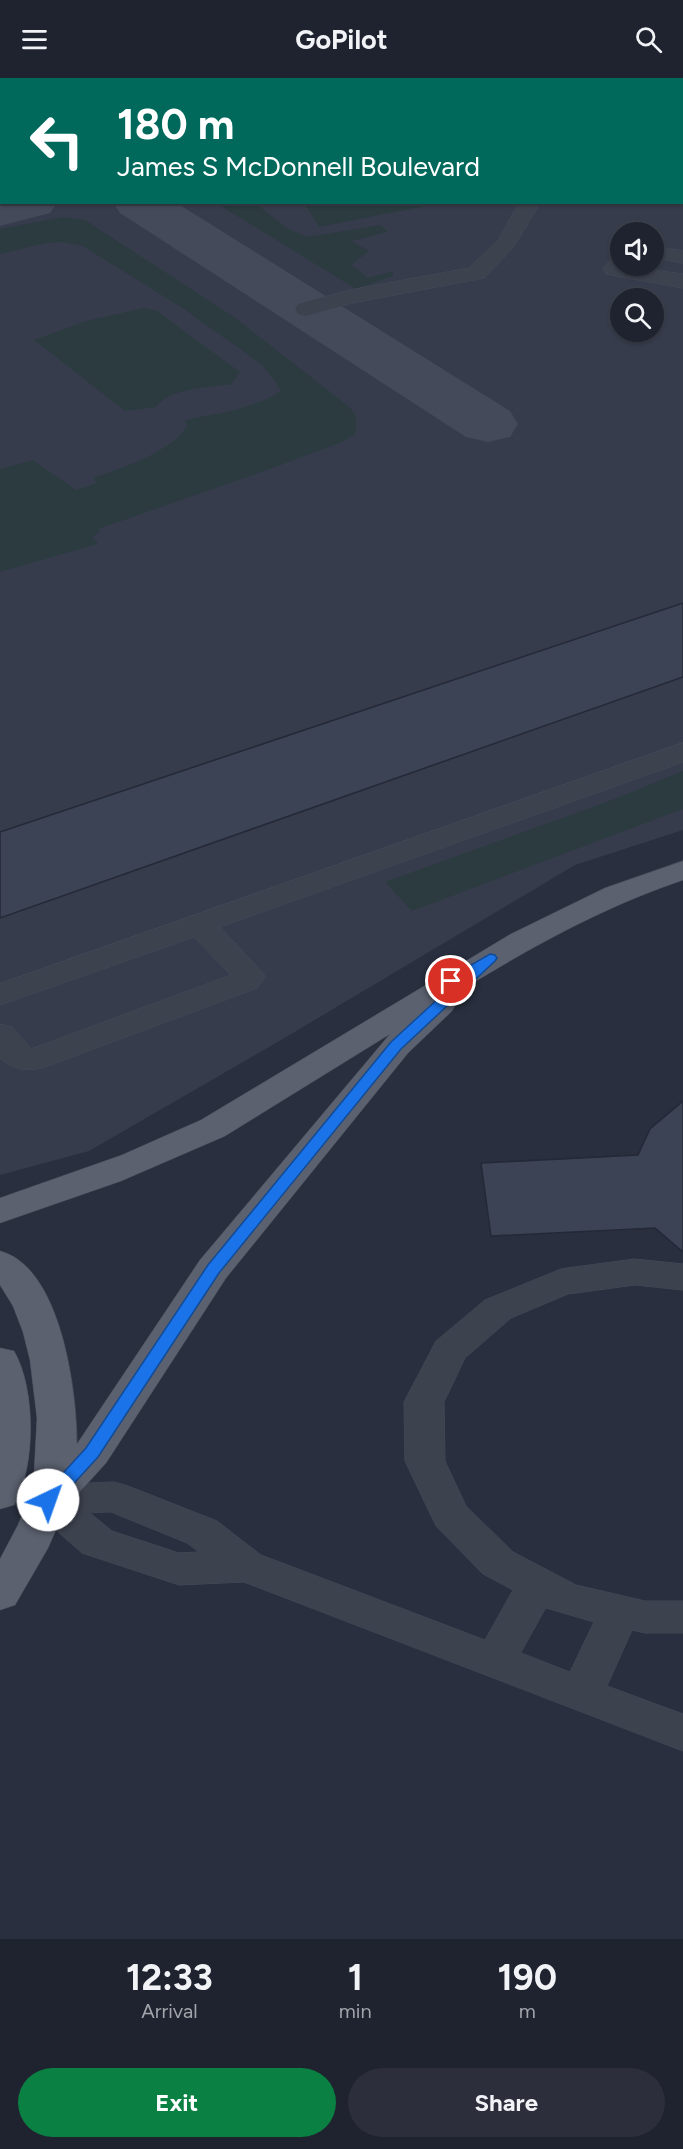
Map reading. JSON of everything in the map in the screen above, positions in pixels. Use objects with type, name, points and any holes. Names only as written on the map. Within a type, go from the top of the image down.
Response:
[{"type":"main road","points":[[0,1211],[93,1180],[167,1151],[213,1128],[490,958],[584,908],[642,883],[683,870]]},
{"type":"main road","points":[[48,1500],[92,1453],[213,1269],[396,1046],[490,958]]},
{"type":"main road","points":[[0,1263],[19,1283],[44,1335],[56,1389],[56,1447],[48,1500],[21,1562],[0,1594]]},
{"type":"main road","points":[[0,1361],[7,1388],[9,1424],[1,1488]]},
{"type":"street","points":[[306,309],[350,297],[476,273],[506,244],[530,204]]},
{"type":"street","points":[[664,254],[683,257]]},
{"type":"street","points":[[654,276],[683,281]]},
{"type":"street","points":[[0,995],[683,752]]},
{"type":"street","points":[[0,1034],[18,1057],[25,1061],[33,1060],[245,981],[249,977],[247,973],[199,924]]},
{"type":"street","points":[[683,1277],[635,1272],[561,1282],[498,1309],[450,1350],[424,1402],[425,1461],[450,1515],[498,1563],[566,1599],[645,1617],[683,1617]]},
{"type":"street","points":[[1,1488],[48,1500],[97,1542],[179,1569],[246,1566],[683,1732]]},
{"type":"street","points":[[496,1660],[538,1584]]},
{"type":"street","points":[[582,1694],[620,1611]]},
{"type":"shaded area","points":[[0,204],[683,204],[683,830],[575,865],[89,1151],[0,1175]]},
{"type":"shaded area","points":[[218,204],[256,204],[287,228],[307,237],[380,225],[388,232],[351,241],[369,251],[351,265],[368,278],[393,271],[393,276],[356,289]]},
{"type":"shaded area","points":[[305,204],[436,204],[319,227]]},
{"type":"shaded area","points":[[63,217],[85,220],[234,317],[348,406],[356,418],[355,434],[342,442],[270,469],[98,529],[100,531],[93,538],[98,544],[0,572],[0,469],[33,460],[76,490],[97,483],[93,478],[117,470],[158,451],[180,435],[187,426],[185,420],[247,406],[281,391],[261,364],[184,309],[83,246],[62,242],[46,243],[0,254],[0,229]]},
{"type":"shaded area","points":[[144,308],[157,311],[240,372],[232,384],[181,392],[163,400],[156,407],[125,411],[34,340],[86,321]]},
{"type":"shaded area","points":[[683,771],[683,809],[412,911],[385,882],[612,800]]},
{"type":"building","points":[[683,603],[683,677],[0,918],[0,832]]},
{"type":"building","points":[[683,1101],[683,1252],[655,1228],[491,1236],[481,1163],[638,1155],[650,1129]]},
{"type":"taxiway","points":[[0,210],[24,204]]},
{"type":"taxiway","points":[[141,204],[488,424]]},
{"type":"route","points":[[48,1500],[92,1453],[213,1269],[396,1046],[490,958],[451,981]]}]
